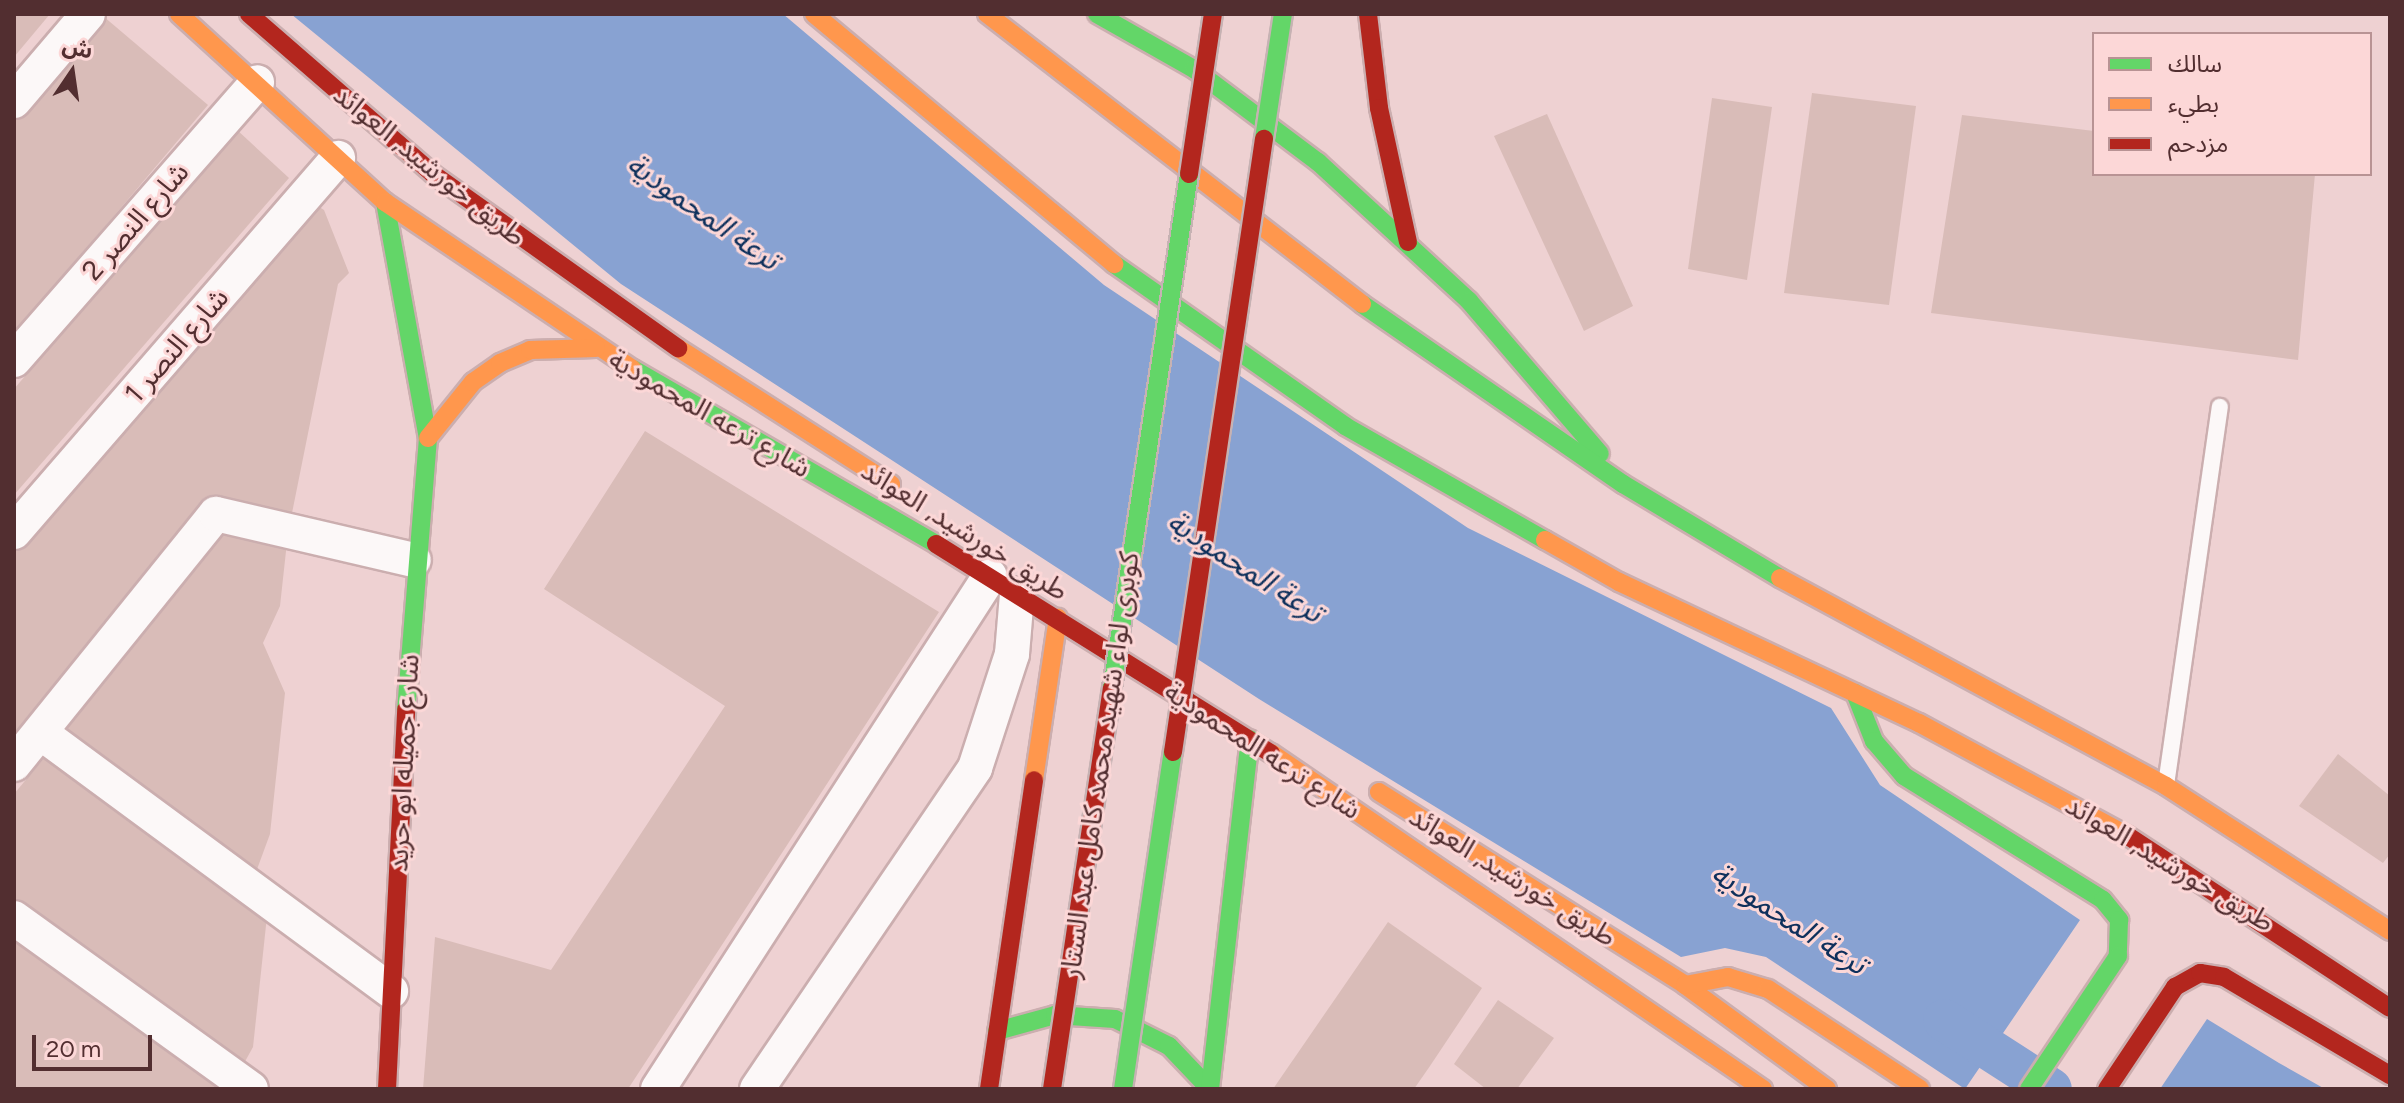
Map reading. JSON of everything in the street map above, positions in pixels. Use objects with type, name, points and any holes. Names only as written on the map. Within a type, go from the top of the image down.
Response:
[{"type":"main road","name":"شارع ترعه المحمودية","points":[[179,14],[385,202],[596,348],[1004,585],[1250,739],[1763,1089]]},
{"type":"main road","name":"طريق خورشيد, العوائد","points":[[249,14],[445,183],[690,357],[905,493]]},
{"type":"main road","name":"طريق خورشيد, العوائد","points":[[814,14],[1111,262],[1345,426],[1619,582],[1855,693],[2105,821],[2390,1008]]},
{"type":"main road","points":[[987,14],[1319,274],[1623,484],[1833,610],[2166,786],[2390,931]]},
{"type":"main road","points":[[1097,14],[1225,92],[1408,242],[1523,360],[1623,484]]},
{"type":"main road","name":"كوبرى لواء شهيد محمد كامل عبد الستار","points":[[1052,1089],[1213,14]]},
{"type":"main road","points":[[1123,1089],[1283,14]]},
{"type":"main road","points":[[1368,14],[1379,108],[1408,242]]},
{"type":"main road","name":"شارع جميله ابو حريد","points":[[385,202],[428,438],[414,560],[387,1089]]},
{"type":"main road","points":[[428,438],[473,382],[500,363],[530,350],[596,348]]},
{"type":"main road","points":[[989,1089],[1058,618]]},
{"type":"main road","points":[[1107,620],[1134,637]]},
{"type":"main road","points":[[1161,654],[1201,679]]},
{"type":"main road","points":[[1855,693],[1874,741],[1904,776],[2112,909],[2121,945],[2112,967],[2029,1089]]},
{"type":"main road","points":[[1210,1089],[1250,739]]},
{"type":"main road","name":"طريق خورشيد, العوائد","points":[[1362,781],[1685,985],[1827,1089]]},
{"type":"main road","points":[[2107,1089],[2175,987],[2200,973],[2224,977],[2390,1075]]},
{"type":"main road","points":[[1685,985],[1728,977],[1768,989],[1920,1089]]},
{"type":"main road","points":[[997,1031],[1055,1015],[1115,1019],[1169,1046],[1210,1089]]},
{"type":"street","points":[[14,101],[88,14]]},
{"type":"street","name":"شارع النصر 2","points":[[14,360],[257,82]]},
{"type":"street","name":"شارع النصر 1","points":[[14,532],[338,158]]},
{"type":"street","points":[[14,764],[216,514],[414,560]]},
{"type":"street","points":[[658,1089],[1004,585]]},
{"type":"street","points":[[757,1089],[975,768],[1012,654],[1004,585]]},
{"type":"street","points":[[41,733],[391,991]]},
{"type":"street","points":[[14,918],[251,1089]]},
{"type":"lane","points":[[2166,786],[2220,407]]},
{"type":"water","points":[[291,14],[783,14],[1104,285],[1468,528],[1831,708],[1880,785],[2080,920],[1965,1089],[1766,957],[1725,948],[1681,957],[1259,699],[621,284]]},
{"type":"water","points":[[2207,1019],[2279,1063],[2325,1089],[2160,1089]]},
{"type":"building","points":[[14,14],[50,14],[14,57]]},
{"type":"building","points":[[103,16],[208,105],[14,334],[14,120]]},
{"type":"building","points":[[1812,93],[1916,106],[1889,305],[1784,293]]},
{"type":"building","points":[[1712,98],[1772,107],[1747,280],[1688,269]]},
{"type":"building","points":[[1547,114],[1633,306],[1584,331],[1494,136]]},
{"type":"building","points":[[1962,115],[2092,131],[2092,176],[2315,176],[2298,360],[1931,313]]},
{"type":"building","points":[[236,129],[289,178],[14,495],[14,389]]},
{"type":"building","points":[[313,203],[324,210],[349,273],[338,284],[290,523],[248,513],[138,597],[14,750],[14,550]]},
{"type":"building","points":[[645,431],[939,612],[628,1089],[423,1089],[435,937],[551,970],[725,706],[544,589]]},
{"type":"building","points":[[222,526],[287,542],[280,606],[263,643],[285,693],[270,834],[256,872],[59,731]]},
{"type":"building","points":[[2338,754],[2390,796],[2390,854],[2383,863],[2299,806]]},
{"type":"building","points":[[45,757],[267,916],[253,1047],[237,1076],[14,908],[14,794]]},
{"type":"building","points":[[1388,922],[1482,988],[1430,1066],[1414,1089],[1273,1089]]},
{"type":"building","points":[[14,933],[222,1089],[14,1089]]},
{"type":"building","points":[[1498,1000],[1554,1038],[1517,1089],[1486,1089],[1454,1064]]},
{"type":"waterway","name":"ترعة المحمودية","points":[[1944,1020],[2051,1089]]},
{"type":"traffic: fast","points":[[1097,14],[1194,69],[1318,162],[1469,301],[1600,454]]},
{"type":"traffic: fast","points":[[1264,139],[1283,14]]},
{"type":"traffic: fast","points":[[1112,688],[1189,174]]},
{"type":"traffic: fast","points":[[385,202],[428,438],[406,709]]},
{"type":"traffic: fast","points":[[1114,264],[1345,426],[1545,540]]},
{"type":"traffic: fast","points":[[1362,304],[1623,484],[1780,578]]},
{"type":"traffic: fast","points":[[633,369],[936,544]]},
{"type":"traffic: fast","points":[[1855,693],[1874,741],[1904,776],[2103,900],[2119,920],[2118,956],[2029,1089]]},
{"type":"traffic: fast","points":[[1210,1089],[1250,739]]},
{"type":"traffic: fast","points":[[1123,1089],[1173,752]]},
{"type":"traffic: fast","points":[[997,1031],[1055,1015],[1115,1019],[1169,1046],[1210,1089]]},
{"type":"traffic: slow","points":[[179,14],[385,202],[633,369]]},
{"type":"traffic: slow","points":[[814,14],[1114,264]]},
{"type":"traffic: slow","points":[[987,14],[1362,304]]},
{"type":"traffic: slow","points":[[428,438],[473,382],[500,363],[530,350],[596,348]]},
{"type":"traffic: slow","points":[[678,348],[891,484]]},
{"type":"traffic: slow","points":[[1545,540],[1619,582],[1919,723],[2128,836]]},
{"type":"traffic: slow","points":[[1780,578],[2166,786],[2390,931]]},
{"type":"traffic: slow","points":[[1034,780],[1058,618]]},
{"type":"traffic: slow","points":[[1271,753],[1763,1089]]},
{"type":"traffic: slow","points":[[1379,792],[1685,985],[1827,1089]]},
{"type":"traffic: slow","points":[[1685,985],[1728,977],[1768,989],[1920,1089]]},
{"type":"traffic: jam","points":[[249,14],[433,174],[678,348]]},
{"type":"traffic: jam","points":[[1189,174],[1213,14]]},
{"type":"traffic: jam","points":[[1368,14],[1379,108],[1408,242]]},
{"type":"traffic: jam","points":[[1173,752],[1264,139]]},
{"type":"traffic: jam","points":[[936,544],[1271,753]]},
{"type":"traffic: jam","points":[[1052,1089],[1112,688]]},
{"type":"traffic: jam","points":[[387,1089],[406,709]]},
{"type":"traffic: jam","points":[[989,1089],[1034,780]]},
{"type":"traffic: jam","points":[[2128,836],[2390,1008]]},
{"type":"traffic: jam","points":[[2107,1089],[2175,987],[2200,973],[2224,977],[2390,1075]]}]
